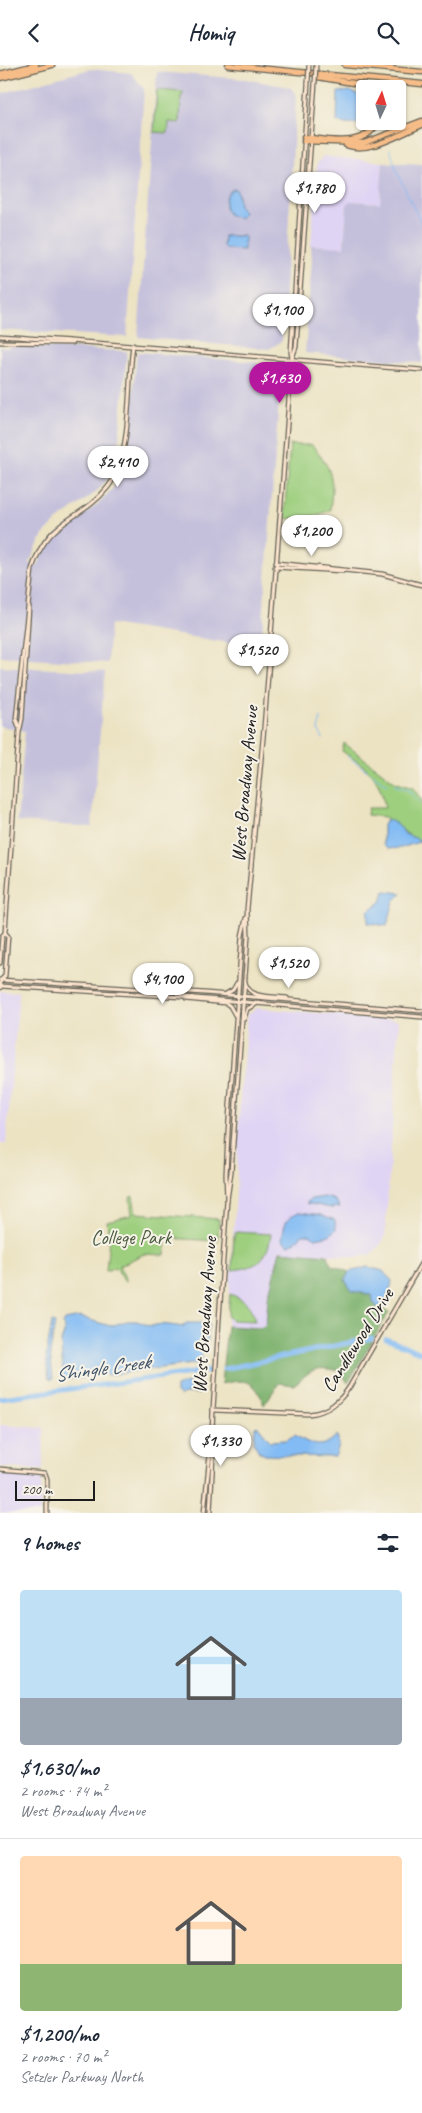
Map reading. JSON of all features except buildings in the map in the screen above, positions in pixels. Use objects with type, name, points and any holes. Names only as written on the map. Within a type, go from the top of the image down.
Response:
[{"type":"highway","points":[[0,76],[36,65]]},
{"type":"highway","points":[[0,76],[52,65]]},
{"type":"highway","points":[[228,65],[422,84]]},
{"type":"highway","points":[[345,65],[422,73]]},
{"type":"highway","points":[[307,73],[323,78],[356,84]]},
{"type":"highway","points":[[304,139],[342,144],[360,144],[375,141],[422,123]]},
{"type":"highway","points":[[311,140],[356,140],[369,134],[372,130]]},
{"type":"main road","name":"West Broadway Avenue","points":[[227,1200],[226,1175],[237,1001],[264,728],[292,358],[309,65]]},
{"type":"main road","name":"West Broadway Avenue","points":[[292,358],[296,347],[316,65]]},
{"type":"main road","points":[[0,336],[132,345],[422,370]]},
{"type":"main road","points":[[0,342],[62,344],[78,342]]},
{"type":"main road","points":[[0,963],[2,936],[5,933],[19,727],[16,719],[32,569],[37,555],[46,540],[58,527],[102,493],[117,471],[124,444],[132,345]]},
{"type":"main road","points":[[276,565],[382,574],[422,585]]},
{"type":"main road","name":"West Broadway Avenue","points":[[204,1513],[209,1446],[212,1432],[227,1200],[231,1172],[245,977],[247,914]]},
{"type":"main road","points":[[0,979],[5,976],[8,936],[5,933]]},
{"type":"main road","points":[[223,995],[234,989],[239,977]]},
{"type":"main road","points":[[245,977],[246,986],[254,994],[319,1000],[327,1003]]},
{"type":"main road","points":[[0,979],[0,986],[183,997],[422,1017]]},
{"type":"main road","points":[[0,979],[422,1011]]},
{"type":"main road","points":[[183,997],[188,1000],[226,1003],[232,1008],[236,1017]]},
{"type":"main road","points":[[240,1037],[246,1011],[259,1003]]},
{"type":"main road","name":"Candlewood Drive","points":[[212,1409],[309,1414],[320,1412],[333,1406],[350,1386],[422,1262]]},
{"type":"main road","name":"West Broadway Avenue","points":[[210,1513],[214,1438],[212,1432]]},
{"type":"main road","points":[[0,1469],[45,1473],[48,1479],[47,1513]]},
{"type":"shaded area","points":[[90,69],[131,73],[144,89],[127,337],[0,330],[0,94]]},
{"type":"shaded area","points":[[157,72],[245,79],[289,87],[296,93],[282,341],[269,349],[138,337]]},
{"type":"shaded area","points":[[323,156],[383,162],[380,203],[350,201],[347,205],[344,247],[311,245],[317,164]]},
{"type":"shaded area","points":[[383,162],[422,164],[422,363],[305,353],[312,260],[311,245],[344,247],[347,205],[350,201],[380,203]]},
{"type":"shaded area","points":[[10,346],[127,351],[119,441],[114,467],[107,480],[95,493],[58,520],[43,535],[29,563],[38,566],[42,554],[56,535],[98,504],[113,488],[122,471],[128,449],[137,352],[255,362],[273,372],[280,386],[261,648],[110,624],[107,663],[0,656],[0,347],[8,348]]},
{"type":"shaded area","points":[[0,666],[105,672],[92,827],[17,822],[25,731],[0,726]]},
{"type":"shaded area","points":[[0,991],[19,992],[6,1144],[0,1144]]},
{"type":"shaded area","points":[[257,1008],[399,1020],[385,1237],[379,1247],[370,1255],[355,1257],[280,1251],[268,1298],[266,1325],[260,1328],[227,1326],[240,1100],[247,1015]]},
{"type":"shaded area","points":[[0,1425],[44,1428],[43,1470],[0,1467]]},
{"type":"shaded area","points":[[0,1474],[42,1477],[40,1513],[0,1513]]},
{"type":"green space","points":[[157,90],[183,92],[181,96],[180,123],[169,122],[168,133],[154,132]]},
{"type":"green space","points":[[290,445],[312,445],[324,461],[332,482],[330,510],[315,516],[284,519]]},
{"type":"green space","points":[[344,743],[396,783],[413,788],[422,801],[422,841],[415,840],[385,817],[367,815],[368,808],[385,808],[383,797],[376,780],[366,768],[342,751]]},
{"type":"green space","name":"College Park","points":[[133,1196],[136,1213],[219,1219],[218,1241],[166,1238],[165,1255],[144,1254],[119,1266],[126,1280],[124,1281],[116,1267],[106,1271],[109,1238],[107,1221],[132,1215],[130,1197]]},
{"type":"green space","points":[[236,1232],[271,1234],[267,1250],[259,1261],[248,1267],[232,1270],[234,1235]]},
{"type":"green space","points":[[280,1251],[328,1255],[331,1265],[349,1272],[345,1280],[352,1291],[372,1295],[377,1306],[389,1312],[348,1383],[340,1371],[315,1370],[294,1385],[279,1383],[264,1405],[261,1396],[253,1385],[243,1381],[221,1384],[227,1326],[260,1328],[266,1325],[268,1298]]},
{"type":"green space","points":[[230,1294],[247,1304],[252,1311],[255,1321],[231,1320],[228,1317]]},
{"type":"water","points":[[350,91],[356,93],[356,123],[337,122],[338,92]]},
{"type":"water","points":[[234,189],[237,190],[239,205],[244,212],[240,218],[229,215],[225,208],[226,197]]},
{"type":"water","points":[[224,236],[244,236],[244,250],[226,249],[223,246]]},
{"type":"water","points":[[387,819],[399,825],[405,834],[422,841],[401,848],[387,849],[383,845],[383,825]]},
{"type":"water","points":[[385,891],[402,893],[394,901],[387,926],[368,923],[368,911],[381,902]]},
{"type":"water","points":[[325,1197],[335,1200],[340,1207],[331,1208],[306,1203],[311,1199]]},
{"type":"water","points":[[299,1212],[322,1215],[335,1220],[336,1229],[330,1235],[316,1238],[309,1234],[302,1234],[295,1242],[289,1245],[282,1240],[285,1226],[291,1217]]},
{"type":"water","points":[[368,1267],[383,1271],[392,1281],[386,1300],[378,1308],[373,1302],[372,1295],[352,1291],[345,1280],[349,1272]]},
{"type":"water","points":[[80,1317],[110,1326],[127,1321],[137,1321],[150,1326],[162,1324],[184,1327],[183,1325],[187,1323],[207,1323],[209,1324],[208,1341],[201,1348],[202,1361],[200,1363],[107,1375],[102,1371],[91,1371],[84,1378],[63,1379],[61,1342],[65,1330],[63,1324],[65,1320]]},
{"type":"water","points":[[52,1322],[55,1323],[50,1353],[53,1379],[49,1379],[46,1356]]},
{"type":"water","points":[[194,1383],[202,1387],[200,1394],[189,1393],[180,1396],[176,1393],[176,1387]]},
{"type":"water","points":[[258,1426],[270,1441],[286,1440],[295,1435],[311,1444],[321,1445],[332,1440],[337,1435],[339,1445],[335,1457],[265,1455],[259,1452],[254,1443],[255,1427]]},
{"type":"waterway","points":[[390,149],[397,172],[422,225]]},
{"type":"waterway","points":[[321,717],[318,730],[323,739]]},
{"type":"waterway","points":[[347,756],[387,785]]},
{"type":"waterway","points":[[394,785],[408,790],[419,802]]},
{"type":"waterway","name":"Shingle Creek","points":[[224,1369],[372,1338]]},
{"type":"waterway","name":"Shingle Creek","points":[[386,1339],[422,1353]]},
{"type":"waterway","name":"Shingle Creek","points":[[0,1398],[208,1371]]}]
